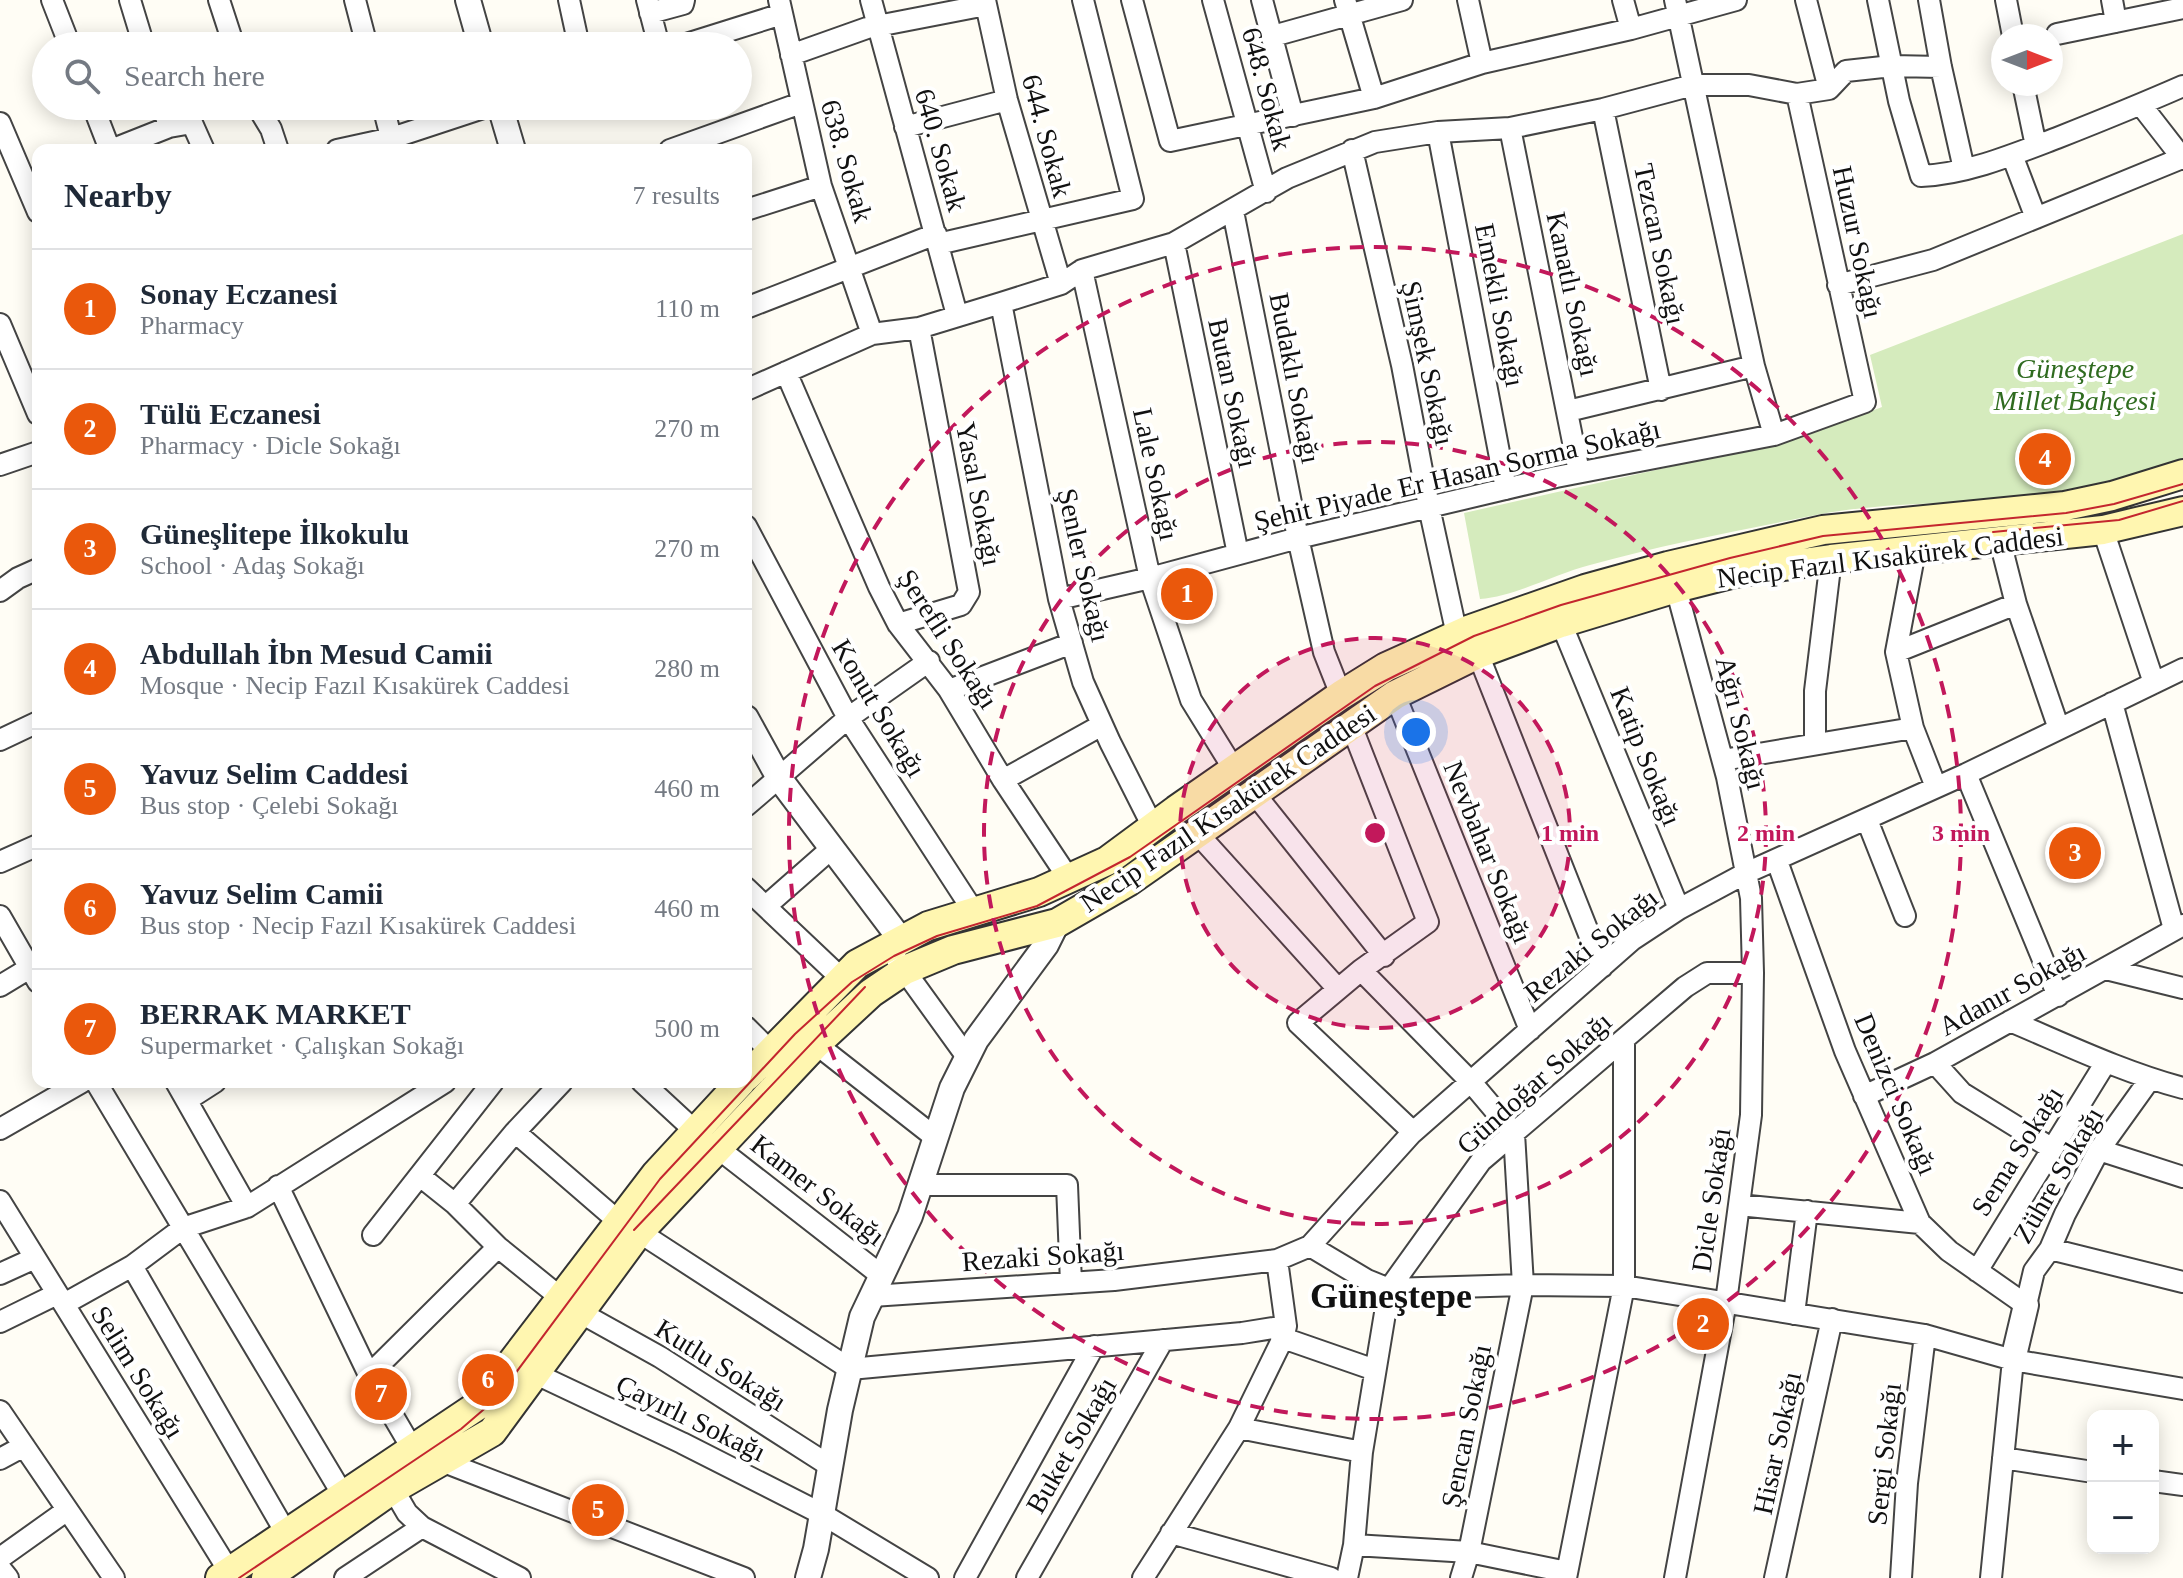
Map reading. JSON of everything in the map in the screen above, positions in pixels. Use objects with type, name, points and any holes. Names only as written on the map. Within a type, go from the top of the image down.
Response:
[{"type":"main road","name":"Necip Fazıl Kısakürek Caddesi","points":[[628,1227],[719,1149],[816,1044],[871,993],[898,952],[928,926],[1039,892],[1107,861],[1341,695],[1386,667],[1457,635],[1585,589],[1668,566],[1823,530],[2065,506],[2112,496],[2183,474]]},
{"type":"main road","name":"Necip Fazıl Kısakürek Caddesi","points":[[752,1070],[857,964],[898,952],[953,950],[1057,923],[1128,882],[1395,695],[1478,654],[1561,623],[1735,573],[1831,559],[2103,530],[2183,511]]},
{"type":"main road","name":"Necip Fazıl Kısakürek Caddesi","points":[[266,1578],[393,1489],[480,1404],[571,1305],[695,1131],[735,1088]]},
{"type":"main road","name":"Necip Fazıl Kısakürek Caddesi","points":[[224,1575],[343,1495],[425,1456],[492,1432],[536,1374],[571,1305]]},
{"type":"street","points":[[52,0],[65,32]]},
{"type":"street","points":[[130,0],[140,32]]},
{"type":"street","points":[[219,0],[229,32]]},
{"type":"street","points":[[355,0],[363,32]]},
{"type":"street","points":[[468,0],[477,32]]},
{"type":"street","points":[[569,0],[576,32]]},
{"type":"street","points":[[655,32],[649,7],[683,4],[684,0]]},
{"type":"street","name":"640. Sokak","points":[[871,0],[957,315]]},
{"type":"street","points":[[752,306],[849,266],[937,239],[1041,221],[1133,199],[1083,0]]},
{"type":"street","points":[[1132,0],[1170,141],[1374,98],[1482,63],[1631,29],[1677,9],[1736,0]]},
{"type":"street","name":"648. Sokak","points":[[1213,0],[1266,192]]},
{"type":"street","points":[[1262,0],[1293,116]]},
{"type":"street","points":[[1273,36],[1348,8],[1402,0]]},
{"type":"street","points":[[1468,0],[1482,63]]},
{"type":"street","points":[[1623,0],[1631,29]]},
{"type":"street","points":[[1806,0],[1829,89]]},
{"type":"street","points":[[1878,0],[1899,101],[1921,176],[1964,169],[2012,155],[2183,86]]},
{"type":"street","points":[[1929,0],[1964,169]]},
{"type":"street","points":[[2006,0],[2011,24]]},
{"type":"street","points":[[2112,0],[2116,22]]},
{"type":"street","points":[[791,55],[867,28],[986,3]]},
{"type":"street","name":"644. Sokak","points":[[986,3],[1007,100],[1061,284]]},
{"type":"street","points":[[716,32],[781,7]]},
{"type":"street","name":"638. Sokak","points":[[781,7],[821,186],[872,334]]},
{"type":"street","points":[[1348,8],[1374,98]]},
{"type":"street","points":[[2063,33],[2183,8]]},
{"type":"street","points":[[1677,9],[1754,366],[1774,435]]},
{"type":"street","points":[[752,387],[872,334],[919,328],[1061,284],[1082,270],[1174,243],[1287,178],[1375,142],[1438,132],[1510,128],[1603,109],[1693,85],[1749,85],[1797,94],[1829,89],[1846,71],[1892,66],[1941,67]]},
{"type":"street","name":"Huzur Sokağı","points":[[1797,94],[1865,402]]},
{"type":"street","points":[[2026,96],[2036,146]]},
{"type":"street","points":[[905,127],[1007,100]]},
{"type":"street","points":[[687,144],[801,103]]},
{"type":"street","points":[[1838,285],[1933,260],[2183,159],[2141,105]]},
{"type":"street","name":"Tezcan Sokağı","points":[[1603,109],[1661,390]]},
{"type":"street","points":[[98,120],[108,144]]},
{"type":"street","points":[[167,120],[169,127]]},
{"type":"street","points":[[266,120],[276,144]]},
{"type":"street","points":[[387,120],[393,144],[454,120]]},
{"type":"street","points":[[504,120],[511,144]]},
{"type":"street","points":[[0,123],[32,182]]},
{"type":"street","points":[[125,144],[169,127],[192,123],[201,144]]},
{"type":"street","name":"Kanatlı Sokağı","points":[[1510,128],[1579,472]]},
{"type":"street","name":"Emekli Sokağı","points":[[1438,132],[1506,489]]},
{"type":"street","name":"Şimşek Sokağı","points":[[1352,150],[1402,365],[1457,635]]},
{"type":"street","points":[[2012,155],[2036,218]]},
{"type":"street","points":[[752,208],[821,186]]},
{"type":"street","name":"Budaklı Sokağı","points":[[1233,211],[1298,538],[1324,652],[1341,695]]},
{"type":"street","name":"Butan Sokağı","points":[[1174,243],[1238,554]]},
{"type":"street","name":"Lale Sokağı","points":[[1082,270],[1150,578],[1191,700],[1235,771]]},
{"type":"street","name":"Şenler Sokağı","points":[[1001,303],[1059,599],[1083,682],[1153,827]]},
{"type":"street","points":[[0,324],[32,400]]},
{"type":"street","name":"Yasal Sokağı","points":[[898,624],[961,605],[969,592],[919,328]]},
{"type":"street","points":[[1568,411],[1754,366]]},
{"type":"street","name":"Şerefli Sokağı","points":[[786,372],[898,624],[949,690],[1003,780],[1069,879]]},
{"type":"street","name":"Şehit Piyade Er Hasan Sorma Sokağı","points":[[1059,599],[1298,538],[1579,472],[1774,435],[1865,402]]},
{"type":"street","points":[[0,465],[32,454]]},
{"type":"street","points":[[2103,530],[2154,683]]},
{"type":"street","name":"Konut Sokağı","points":[[752,537],[848,718],[974,912]]},
{"type":"street","points":[[2000,541],[2016,604],[2059,729]]},
{"type":"street","points":[[1915,551],[1896,652],[1913,728],[1936,787]]},
{"type":"street","points":[[1815,743],[1815,691],[1831,559]]},
{"type":"street","points":[[0,591],[32,572]]},
{"type":"street","name":"Ağrı Sokağı","points":[[1676,588],[1723,760],[1746,873]]},
{"type":"street","points":[[1896,652],[2016,604]]},
{"type":"street","name":"Katip Sokağı","points":[[1561,623],[1679,909]]},
{"type":"street","points":[[949,690],[1072,643]]},
{"type":"street","points":[[1478,654],[1602,967]]},
{"type":"street","points":[[752,801],[848,718],[929,661]]},
{"type":"street","name":"Rezaki Sokağı","points":[[877,1286],[1071,1283],[1277,1260],[1310,1246],[1413,1132],[1632,940],[1679,909],[1746,873],[1966,774],[2183,669]]},
{"type":"street","name":"Nevbahar Sokağı","points":[[1395,695],[1530,1030]]},
{"type":"street","points":[[2112,703],[2178,927]]},
{"type":"street","points":[[0,740],[32,725]]},
{"type":"street","points":[[1003,780],[1102,725]]},
{"type":"street","points":[[1351,725],[1428,922],[1361,970],[1298,1023],[1413,1132]]},
{"type":"street","points":[[1723,760],[1913,728]]},
{"type":"street","points":[[752,729],[779,778],[832,848],[967,1057]]},
{"type":"street","points":[[1966,774],[2058,996]]},
{"type":"street","points":[[1254,793],[1384,956]]},
{"type":"street","points":[[1867,820],[1905,916]]},
{"type":"street","points":[[1197,833],[1338,989]]},
{"type":"street","points":[[0,862],[32,848]]},
{"type":"street","points":[[766,906],[832,848]]},
{"type":"street","name":"Denizci Sokağı","points":[[1777,861],[1864,1096],[1920,1223],[1949,1251],[2026,1305]]},
{"type":"street","name":"Dicle Sokağı","points":[[1675,1578],[1726,1302],[1751,1115],[1753,973],[1751,898],[1746,873]]},
{"type":"street","points":[[752,893],[842,979]]},
{"type":"street","points":[[0,916],[32,966]]},
{"type":"street","points":[[808,1578],[862,1317],[910,1216],[952,1088],[967,1057],[976,1040],[1046,945],[1057,923]]},
{"type":"street","name":"Adanır Sokağı","points":[[1864,1096],[1935,1063],[2178,927]]},
{"type":"street","points":[[2106,969],[2183,988]]},
{"type":"street","points":[[1361,970],[1471,1082],[1514,1133]]},
{"type":"street","points":[[0,986],[32,972]]},
{"type":"street","name":"Gündoğar Sokağı","points":[[1389,1289],[1481,1161],[1685,987],[1707,973],[1753,973]]},
{"type":"street","points":[[2010,1021],[2106,1062],[2183,1088]]},
{"type":"street","points":[[752,1033],[770,1051]]},
{"type":"street","points":[[1354,1545],[1469,1552],[1567,1575],[1624,1286],[1624,1040]]},
{"type":"street","points":[[816,1044],[936,1138]]},
{"type":"street","name":"Sema Sokağı","points":[[1977,1271],[2106,1062]]},
{"type":"street","points":[[1935,1063],[1962,1093],[2051,1148]]},
{"type":"street","name":"Zühre Sokağı","points":[[2026,1305],[2034,1271],[2050,1249],[2099,1150],[2150,1079]]},
{"type":"street","points":[[0,1129],[72,1088]]},
{"type":"street","points":[[100,1088],[343,1495]]},
{"type":"street","points":[[0,1322],[132,1266],[183,1228],[247,1207],[435,1088]]},
{"type":"street","points":[[373,1235],[488,1088]]},
{"type":"street","points":[[455,1204],[556,1088]]},
{"type":"street","points":[[648,1088],[695,1131]]},
{"type":"street","points":[[182,1091],[247,1207]]},
{"type":"street","points":[[515,1132],[628,1227],[850,1369],[1284,1332],[1375,1370]]},
{"type":"street","name":"Şencan Sokağı","points":[[1461,1578],[1469,1552],[1523,1285],[1514,1133]]},
{"type":"street","name":"Kamer Sokağı","points":[[719,1149],[877,1286]]},
{"type":"street","points":[[2099,1150],[2183,1177]]},
{"type":"street","name":"Kutlu Sokağı","points":[[420,1176],[455,1204],[498,1247],[571,1305],[660,1357],[830,1466]]},
{"type":"street","points":[[920,1185],[1067,1185],[1071,1283]]},
{"type":"street","points":[[278,1186],[369,1375],[425,1456],[731,1576]]},
{"type":"street","name":"Selim Sokağı","points":[[0,1201],[224,1575]]},
{"type":"street","points":[[1739,1205],[1920,1223]]},
{"type":"street","points":[[1794,1314],[1807,1211]]},
{"type":"street","points":[[1310,1246],[1367,1280],[1389,1289],[1624,1286],[1925,1335],[2013,1360],[2183,1389]]},
{"type":"street","points":[[369,1375],[498,1247]]},
{"type":"street","points":[[2050,1249],[2183,1282]]},
{"type":"street","points":[[0,1274],[35,1258]]},
{"type":"street","points":[[1143,1578],[1239,1428],[1284,1332],[1277,1260]]},
{"type":"street","points":[[132,1266],[286,1533]]},
{"type":"street","points":[[1347,1578],[1354,1545],[1362,1452],[1389,1289]]},
{"type":"street","points":[[1991,1578],[2013,1360],[2026,1305]]},
{"type":"street","name":"Hisar Sokağı","points":[[1775,1578],[1832,1319]]},
{"type":"street","name":"Sergi Sokağı","points":[[1901,1578],[1907,1483],[1925,1335]]},
{"type":"street","name":"Buket Sokağı","points":[[1027,1578],[1163,1340]]},
{"type":"street","points":[[965,1578],[1094,1346]]},
{"type":"street","name":"Çayırlı Sokağı","points":[[536,1374],[822,1514],[928,1578]]},
{"type":"street","points":[[0,1411],[114,1578]]},
{"type":"street","points":[[1239,1428],[1362,1452]]},
{"type":"street","points":[[0,1459],[24,1446]]},
{"type":"street","points":[[2003,1458],[2087,1471]]},
{"type":"street","points":[[2159,1482],[2183,1485]]},
{"type":"street","points":[[393,1489],[407,1513],[422,1527],[508,1576]]},
{"type":"street","points":[[0,1558],[66,1511]]},
{"type":"street","points":[[345,1578],[422,1527]]},
{"type":"street","points":[[1171,1533],[1331,1578]]},
{"type":"street","points":[[0,1568],[8,1578]]},
{"type":"green space","name":"Güneştepe Millet Bahçesi","points":[[2183,234],[2183,461],[2054,492],[1816,515],[1618,557],[1507,594],[1480,599],[1464,513],[1803,437],[1882,407],[1870,355]]},
{"type":"tram line","points":[[752,1080],[795,1034],[852,982],[894,956],[937,936],[1037,906],[1130,857],[1375,686],[1474,636],[1561,605],[1730,558],[1823,536],[2066,513],[2114,504],[2183,484]]},
{"type":"tram line","points":[[1993,532],[2119,520],[2183,501]]},
{"type":"tram line","points":[[634,1230],[865,987]]},
{"type":"tram line","points":[[239,1578],[461,1429],[497,1398],[660,1179],[745,1088]]},
{"type":"place","name":"Abdullah İbn Mesud Camii","points":[[2045,459]]},
{"type":"place","name":"Sonay Eczanesi","points":[[1187,594]]},
{"type":"place","name":"Güneşlitepe İlkokulu","points":[[2075,853]]},
{"type":"place","name":"Tülü Eczanesi","points":[[1703,1324]]},
{"type":"place","name":"Yavuz Selim Camii","points":[[488,1380]]},
{"type":"place","name":"BERRAK MARKET","points":[[381,1394]]},
{"type":"place","name":"Yavuz Selim Caddesi","points":[[598,1510]]},
{"type":"district","name":"Güneştepe","points":[[1391,1296]]}]
